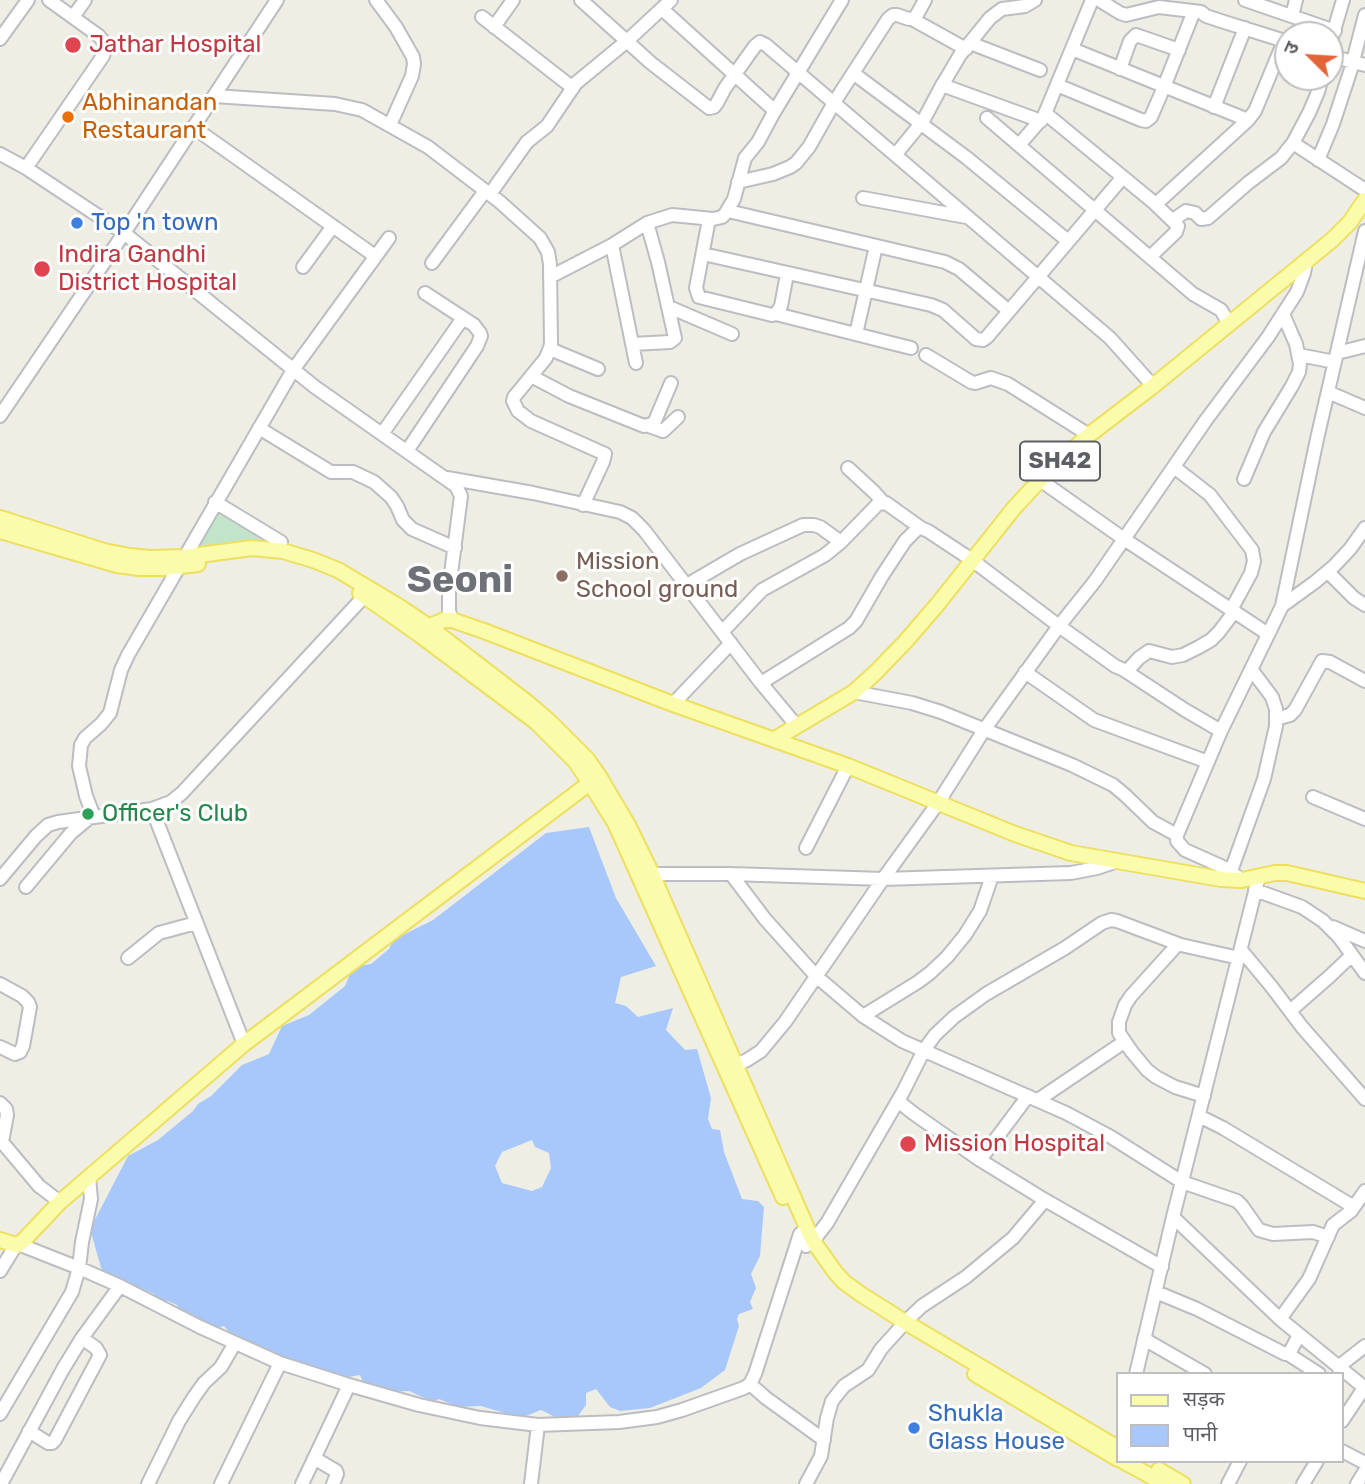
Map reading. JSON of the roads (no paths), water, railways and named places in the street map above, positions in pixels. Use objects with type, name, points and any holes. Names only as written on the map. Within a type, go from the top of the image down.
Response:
[{"type":"main road","name":"SH42","points":[[775,739],[853,691],[875,673],[905,642],[1040,480],[1089,435],[1332,240],[1350,222],[1365,200]]},
{"type":"main road","points":[[0,518],[104,551],[181,562]]},
{"type":"main road","points":[[0,531],[139,569],[181,562],[258,557],[279,558],[322,572],[368,593],[423,629],[548,720],[587,759],[614,823],[730,1067],[823,1272],[852,1298],[902,1325],[968,1370],[1116,1452]]},
{"type":"main road","points":[[423,629],[444,620],[452,620],[673,704],[848,766],[1015,834],[1071,853],[1221,879],[1236,875],[1257,883],[1275,873],[1294,874],[1365,891]]},
{"type":"main road","points":[[595,780],[628,825],[652,874],[730,1067]]},
{"type":"main road","points":[[0,1240],[17,1244],[60,1202],[244,1044],[595,780]]},
{"type":"main road","points":[[1132,1463],[1161,1483]]},
{"type":"main road","points":[[1146,1463],[1183,1484]]},
{"type":"street","points":[[0,39],[28,0]]},
{"type":"street","points":[[26,168],[104,52],[105,46],[102,39],[49,0]]},
{"type":"street","points":[[73,17],[85,0]]},
{"type":"street","points":[[0,416],[124,233],[276,0]]},
{"type":"street","points":[[376,0],[396,27],[413,57],[414,64],[412,76],[390,125]]},
{"type":"street","points":[[494,27],[513,0]]},
{"type":"street","points":[[581,0],[662,72],[709,108],[717,103],[755,46],[761,42],[766,44],[1110,338],[1153,386]]},
{"type":"street","points":[[550,276],[612,245],[647,223],[672,215],[717,219],[728,211],[745,158],[758,142],[842,0]]},
{"type":"street","points":[[912,19],[918,15],[925,0]]},
{"type":"street","points":[[896,154],[922,124],[942,85],[968,46],[995,13],[1025,6],[1035,0]]},
{"type":"street","points":[[1018,145],[1043,117],[1092,0]]},
{"type":"street","points":[[1099,0],[1126,15],[1155,4],[1200,8]]},
{"type":"street","points":[[1246,0],[1307,21]]},
{"type":"street","points":[[1292,16],[1296,0]]},
{"type":"street","points":[[1337,21],[1343,0]]},
{"type":"street","points":[[432,262],[527,142],[547,126],[579,80],[666,5],[734,75],[775,111]]},
{"type":"street","points":[[1057,85],[1144,121],[1149,120],[1200,8]]},
{"type":"street","points":[[1200,8],[1206,16],[1274,38]]},
{"type":"street","points":[[1318,160],[1359,64],[1365,15]]},
{"type":"street","points":[[738,182],[773,174],[796,163],[809,147],[891,16],[912,19],[968,46],[1040,69]]},
{"type":"street","points":[[482,17],[573,88]]},
{"type":"street","points":[[1214,107],[1245,29]]},
{"type":"street","points":[[1120,69],[1132,38],[1136,35],[1179,50]]},
{"type":"street","points":[[1072,49],[1248,120]]},
{"type":"street","points":[[1156,204],[1248,120],[1255,111],[1274,69]]},
{"type":"street","points":[[853,73],[978,166],[1068,241]]},
{"type":"street","points":[[942,85],[1043,117],[1156,204],[1178,226],[1177,232],[1150,257]]},
{"type":"street","points":[[1172,220],[1186,211],[1195,213],[1202,219],[1208,218],[1281,158],[1293,143],[1318,91]]},
{"type":"street","points":[[214,96],[362,110],[428,147],[531,228],[548,252],[552,336],[546,358],[513,401],[517,411],[531,421],[605,454],[583,505]]},
{"type":"street","points":[[986,118],[1201,300],[1221,310],[1229,324]]},
{"type":"street","points":[[193,127],[375,256]]},
{"type":"street","points":[[1293,143],[1365,190]]},
{"type":"street","points":[[0,154],[26,168],[124,233],[293,370],[456,485],[461,496],[449,597],[452,620]]},
{"type":"street","points":[[703,254],[937,307],[979,340],[987,337],[1123,177]]},
{"type":"street","points":[[863,198],[969,217]]},
{"type":"street","points":[[728,211],[939,260],[953,265],[1009,311]]},
{"type":"street","points":[[709,219],[696,288],[699,297],[911,348]]},
{"type":"street","points":[[632,344],[673,341],[676,333],[647,223]]},
{"type":"street","points":[[303,267],[332,226]]},
{"type":"street","points":[[1251,669],[1272,696],[1276,719],[1264,779],[1236,875],[1185,850],[1177,841],[1177,835],[1222,731],[1251,669],[1282,606],[1365,231]]},
{"type":"street","points":[[91,818],[79,766],[81,745],[110,713],[121,670],[128,655],[293,370],[389,238]]},
{"type":"street","points":[[612,245],[636,363]]},
{"type":"street","points":[[856,334],[876,246]]},
{"type":"street","points":[[730,1067],[761,1051],[785,1022],[938,803],[984,730],[1095,581],[1268,337],[1297,292],[1306,262]]},
{"type":"street","points":[[776,314],[781,306],[787,274]]},
{"type":"street","points":[[407,451],[480,342],[481,336],[478,330],[463,318],[425,293]]},
{"type":"street","points":[[669,307],[732,334]]},
{"type":"street","points":[[1244,479],[1264,432],[1297,377],[1300,365],[1296,344],[1283,314]]},
{"type":"street","points":[[382,434],[463,318]]},
{"type":"street","points":[[1299,355],[1336,357],[1365,346]]},
{"type":"street","points":[[550,349],[598,369]]},
{"type":"street","points":[[926,355],[971,382],[991,378],[1008,384],[1089,435]]},
{"type":"street","points":[[531,376],[560,392],[638,425],[663,432],[678,416]]},
{"type":"street","points":[[649,426],[655,421],[671,383]]},
{"type":"street","points":[[1328,392],[1365,408]]},
{"type":"street","points":[[259,428],[331,472],[353,472],[374,482],[391,497],[403,520],[412,529],[455,548]]},
{"type":"street","points":[[1124,670],[1128,670],[1139,657],[1149,651],[1172,657],[1199,648],[1210,640],[1219,632],[1232,611],[1254,561],[1252,550],[1210,495],[1174,467]]},
{"type":"street","points":[[848,468],[883,502],[972,560],[1115,666],[1222,731]]},
{"type":"street","points":[[446,478],[620,512],[632,518],[796,725]]},
{"type":"street","points":[[1040,480],[1268,634]]},
{"type":"street","points":[[215,502],[281,542]]},
{"type":"street","points":[[722,632],[762,590],[825,555],[873,508],[883,502]]},
{"type":"street","points":[[687,585],[740,554],[803,525],[820,527],[841,542]]},
{"type":"street","points":[[761,683],[849,628],[905,541],[921,528]]},
{"type":"street","points":[[1282,606],[1328,572],[1365,528]]},
{"type":"street","points":[[1328,572],[1365,605]]},
{"type":"street","points":[[0,879],[48,825],[152,809],[171,802],[368,593]]},
{"type":"street","points":[[673,704],[730,643]]},
{"type":"street","points":[[1276,719],[1290,715],[1322,662],[1330,662],[1365,681]]},
{"type":"street","points":[[1025,673],[1094,719],[1208,762]]},
{"type":"street","points":[[853,691],[941,712],[1098,776],[1125,795],[1153,822],[1177,835]]},
{"type":"street","points":[[806,848],[848,766]]},
{"type":"street","points":[[1313,797],[1365,819]]},
{"type":"street","points":[[152,809],[244,1044]]},
{"type":"street","points":[[26,887],[62,844],[91,818]]},
{"type":"street","points":[[652,874],[883,879],[1071,873],[1115,862]]},
{"type":"street","points":[[731,874],[765,919],[816,976],[863,1016],[902,1041],[1066,1113],[1111,1137],[1182,1182],[1237,1201],[1256,1226],[1265,1233],[1313,1232],[1328,1237]]},
{"type":"street","points":[[863,1016],[924,978],[959,944],[980,911],[992,876]]},
{"type":"street","points":[[1136,1372],[1257,883],[1329,925],[1365,941]]},
{"type":"street","points":[[0,1271],[17,1244],[120,1286],[281,1363],[419,1405],[480,1418],[538,1425],[619,1422],[657,1417],[682,1410],[750,1384],[806,1237],[827,1223],[934,1035],[986,994],[1102,923],[1117,920],[1178,944],[1240,954],[1365,1099]]},
{"type":"street","points":[[128,958],[159,933],[196,923]]},
{"type":"street","points":[[1329,925],[1365,973]]},
{"type":"street","points":[[1178,944],[1125,1005],[1119,1028],[1124,1042],[1147,1070],[1175,1087],[1204,1096]]},
{"type":"street","points":[[1290,1011],[1352,955]]},
{"type":"street","points":[[0,984],[22,996],[30,1007],[20,1052],[15,1054],[0,1047]]},
{"type":"street","points":[[980,1160],[1033,1098],[1124,1042]]},
{"type":"street","points":[[898,1101],[980,1160],[1162,1267]]},
{"type":"street","points":[[0,1104],[6,1109],[7,1115],[1,1140],[39,1186],[60,1202]]},
{"type":"street","points":[[1199,1116],[1354,1207]]},
{"type":"street","points":[[0,1414],[72,1292],[91,1199],[89,1178]]},
{"type":"street","points":[[1280,1319],[1309,1279],[1337,1221],[1354,1207],[1365,1191]]},
{"type":"street","points":[[806,1484],[821,1456],[829,1409],[838,1393],[868,1370],[881,1349],[917,1309],[972,1273],[1013,1238],[1045,1200]]},
{"type":"street","points":[[1174,1217],[1280,1319],[1365,1388],[1344,1418]]},
{"type":"street","points":[[1,1484],[63,1369],[120,1286]]},
{"type":"street","points":[[1156,1292],[1288,1354],[1316,1372]]},
{"type":"street","points":[[1288,1354],[1299,1335]]},
{"type":"street","points":[[29,1431],[48,1443],[55,1440],[99,1359],[99,1351],[82,1338]]},
{"type":"street","points":[[1144,1339],[1202,1372]]},
{"type":"street","points":[[148,1484],[194,1396],[221,1367],[235,1343]]},
{"type":"street","points":[[1338,1367],[1365,1346]]},
{"type":"street","points":[[221,1484],[281,1363]]},
{"type":"street","points":[[750,1384],[824,1440]]},
{"type":"street","points":[[302,1484],[349,1385]]},
{"type":"street","points":[[531,1484],[538,1425]]},
{"type":"street","points":[[1344,1452],[1365,1463]]},
{"type":"street","points":[[314,1458],[336,1471],[333,1484]]},
{"type":"street","points":[[1228,1484],[1239,1463]]},
{"type":"street","points":[[1304,1484],[1316,1463]]},
{"type":"street","points":[[1357,1484],[1365,1471]]},
{"type":"water","points":[[589,827],[616,898],[656,966],[621,977],[615,1003],[626,1006],[638,1017],[673,1008],[666,1030],[685,1050],[697,1049],[711,1098],[708,1119],[712,1129],[720,1130],[724,1152],[742,1199],[758,1201],[764,1207],[760,1256],[751,1274],[756,1288],[750,1302],[753,1309],[739,1314],[739,1326],[725,1370],[701,1388],[650,1408],[620,1411],[610,1407],[596,1389],[586,1393],[586,1405],[578,1416],[555,1417],[541,1410],[521,1418],[481,1406],[458,1407],[439,1399],[433,1402],[409,1391],[386,1392],[363,1382],[360,1375],[342,1378],[318,1368],[311,1370],[232,1335],[224,1326],[218,1328],[180,1312],[177,1305],[168,1301],[156,1301],[154,1294],[102,1271],[90,1229],[128,1156],[158,1140],[198,1104],[211,1096],[242,1065],[269,1054],[282,1026],[309,1015],[345,986],[353,967],[371,964],[389,949],[393,940],[433,920],[546,833]],"holes":[[[532,1140],[535,1147],[549,1153],[551,1168],[542,1187],[532,1191],[502,1183],[495,1166],[502,1152]]]},
{"type":"place","name":"Jathar Hospital","points":[[73,45]]},
{"type":"place","name":"Abhinandan Restaurant","points":[[68,117]]},
{"type":"place","name":"Top 'n town","points":[[77,223]]},
{"type":"place","name":"Indira Gandhi District Hospital","points":[[42,269]]},
{"type":"place","name":"Mission School ground","points":[[562,576]]},
{"type":"place","name":"Officer's Club","points":[[88,814]]},
{"type":"place","name":"Mission Hospital","points":[[908,1144]]},
{"type":"place","name":"Shukla Glass House","points":[[914,1428]]},
{"type":"district","name":"Seoni","points":[[460,581]]}]
